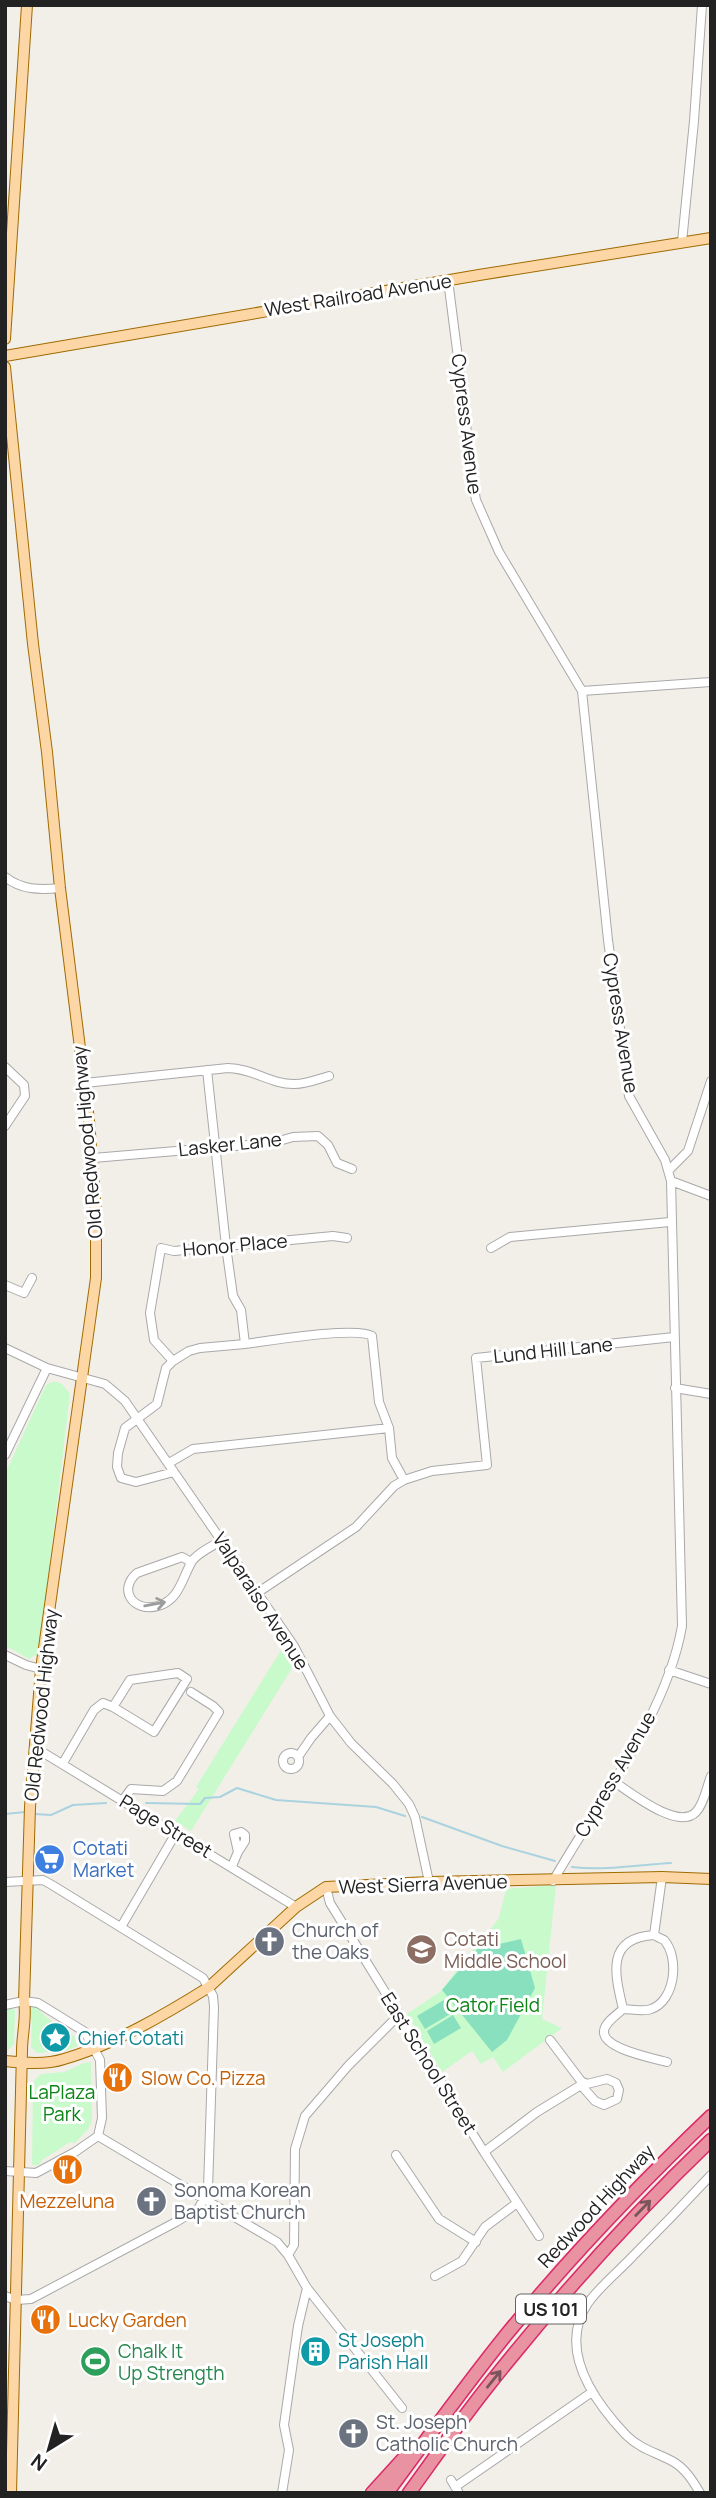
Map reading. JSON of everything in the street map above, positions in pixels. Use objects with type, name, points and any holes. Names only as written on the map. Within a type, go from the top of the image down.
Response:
[{"type":"highway","name":"Redwood Highway","points":[[387,2493],[541,2293],[621,2206],[711,2116]]},
{"type":"highway","name":"Redwood Highway","points":[[409,2493],[487,2387],[546,2316],[640,2210],[711,2140]]},
{"type":"highway","points":[[372,2493],[408,2452],[429,2436]]},
{"type":"main road","points":[[5,339],[27,5]]},
{"type":"main road","name":"West Railroad Avenue","points":[[5,356],[711,238]]},
{"type":"main road","name":"Old Redwood Highway","points":[[5,367],[60,888],[85,1083],[96,1213],[96,1278],[41,1669],[29,1819],[24,2001],[19,2011],[23,2026],[19,2174],[10,2298],[11,2493]]},
{"type":"main road","name":"West Sierra Avenue","points":[[5,2061],[62,2060],[94,2048],[209,1987],[296,1907],[326,1887],[662,1877],[711,1879]]},
{"type":"street","points":[[682,242],[702,5]]},
{"type":"street","name":"Cypress Avenue","points":[[448,280],[468,455],[476,500],[499,552],[582,691],[608,940],[629,1096],[660,1148],[671,1181],[682,1626],[669,1670],[641,1734],[553,1881]]},
{"type":"street","points":[[582,691],[711,682]]},
{"type":"street","points":[[5,877],[23,888],[60,888]]},
{"type":"street","points":[[5,1067],[24,1085],[25,1097],[5,1126]]},
{"type":"street","points":[[85,1083],[238,1068],[275,1081],[293,1084],[329,1076]]},
{"type":"street","points":[[207,1070],[226,1246],[233,1296],[241,1310],[245,1344]]},
{"type":"street","points":[[668,1170],[688,1151],[711,1081]]},
{"type":"street","name":"Lasker Lane","points":[[93,1158],[272,1143],[293,1137],[318,1136],[328,1145],[337,1163],[352,1169]]},
{"type":"street","points":[[671,1181],[711,1196]]},
{"type":"street","points":[[491,1248],[510,1237],[670,1222]]},
{"type":"street","name":"Honor Place","points":[[173,1361],[154,1340],[150,1313],[161,1248],[174,1251],[333,1236],[347,1238]]},
{"type":"street","points":[[5,1285],[24,1293],[32,1278]]},
{"type":"street","points":[[174,1472],[128,1482],[118,1475],[117,1460],[125,1428],[157,1404],[166,1368],[181,1355],[200,1348],[366,1332],[372,1336],[379,1402],[389,1428],[392,1458],[404,1480]]},
{"type":"street","name":"Lund Hill Lane","points":[[257,1592],[356,1527],[394,1486],[404,1480],[432,1471],[487,1465],[476,1357],[674,1337]]},
{"type":"street","name":"Valparaiso Avenue","points":[[5,1348],[47,1368],[105,1384],[117,1392],[294,1646],[330,1716],[351,1743],[393,1784],[409,1804],[415,1817],[429,1882]]},
{"type":"street","points":[[5,1455],[47,1368]]},
{"type":"street","points":[[675,1388],[711,1394]]},
{"type":"street","points":[[169,1463],[193,1449],[389,1428]]},
{"type":"street","points":[[191,1562],[182,1556],[137,1573],[128,1585],[130,1600],[136,1605],[146,1607],[157,1607],[169,1601],[182,1584],[191,1562],[222,1540]]},
{"type":"street","points":[[5,1655],[41,1669]]},
{"type":"street","points":[[669,1670],[711,1684]]},
{"type":"street","points":[[63,1763],[94,1710],[103,1703],[154,1732],[187,1679],[178,1673],[130,1680],[113,1707]]},
{"type":"street","points":[[123,1800],[131,1788],[163,1791],[177,1781],[219,1713],[191,1692]]},
{"type":"street","points":[[298,1757],[330,1716]]},
{"type":"street","name":"Page Street","points":[[34,1747],[296,1907]]},
{"type":"street","points":[[612,1781],[662,1812],[688,1818],[697,1812],[711,1776]]},
{"type":"street","points":[[121,1927],[176,1833]]},
{"type":"street","points":[[232,1866],[238,1852]]},
{"type":"street","points":[[654,1935],[662,1877]]},
{"type":"street","points":[[5,1882],[43,1880],[52,1885],[203,1978],[213,1996],[214,2007],[208,2189],[199,2208],[89,2270],[31,2299],[10,2298]]},
{"type":"street","name":"East School Street","points":[[326,1887],[330,1903],[539,2236]]},
{"type":"street","points":[[623,2009],[615,1972],[622,1946],[632,1939],[654,1935],[663,1940],[671,1954],[671,1989],[664,2001],[650,2010],[623,2009],[604,2030],[606,2039],[614,2046],[667,2062]]},
{"type":"street","points":[[5,2005],[24,2001],[45,2007],[85,2032],[101,2066],[102,2118],[97,2136],[87,2145],[36,2173],[5,2172]]},
{"type":"street","points":[[288,2255],[294,2245],[295,2149],[305,2116],[348,2066],[399,2015]]},
{"type":"street","points":[[484,2152],[581,2083],[607,2079],[616,2083],[620,2091],[617,2099],[604,2105],[595,2101],[581,2083],[551,2040]]},
{"type":"street","points":[[97,2136],[277,2242],[288,2255],[307,2288],[402,2408]]},
{"type":"street","points":[[396,2155],[439,2219],[476,2242]]},
{"type":"street","points":[[700,2493],[684,2471],[672,2462],[638,2446],[624,2432],[592,2392],[578,2362],[576,2345],[577,2330],[589,2301],[711,2175]]},
{"type":"street","points":[[435,2276],[462,2261],[485,2227],[517,2203]]},
{"type":"street","points":[[282,2493],[289,2450],[284,2425],[298,2326],[307,2288]]},
{"type":"street","points":[[455,2487],[592,2392]]},
{"type":"green space","points":[[54,1381],[62,1384],[70,1394],[39,1653],[38,1657],[35,1655],[29,1659],[5,1647],[5,1474],[46,1385]]},
{"type":"green space","points":[[283,1647],[294,1665],[191,1831],[175,1821],[199,1789],[196,1787]]},
{"type":"green space","name":"Cator Field","points":[[556,1885],[542,2019],[562,2028],[503,2072],[493,2057],[481,2064],[472,2051],[442,2072],[407,2014],[440,1992],[484,1938],[499,1918],[506,1889]]},
{"type":"green space","points":[[521,1939],[535,1988],[507,2040],[492,2052],[442,1990],[477,1949]]},
{"type":"green space","points":[[444,2000],[452,2013],[425,2029],[417,2016]]},
{"type":"green space","name":"LaPlaza Park","points":[[32,2006],[37,2007],[73,2036],[80,2045],[65,2051],[37,2053],[31,2047],[32,2021],[29,2014]]},
{"type":"green space","name":"LaPlaza Park","points":[[10,2007],[15,2010],[14,2044],[5,2053],[5,2013]]},
{"type":"green space","points":[[453,2015],[461,2028],[434,2044],[427,2031]]},
{"type":"green space","name":"LaPlaza Park","points":[[91,2062],[92,2120],[89,2128],[75,2143],[70,2142],[42,2160],[39,2165],[32,2165],[33,2082],[41,2074],[64,2072]]},
{"type":"waterway","points":[[146,1803],[200,1804],[205,1798],[220,1797],[237,1788],[276,1800],[376,1807],[405,1816]]},
{"type":"waterway","points":[[34,1814],[51,1815],[73,1805],[106,1803]]},
{"type":"waterway","points":[[5,1814],[25,1812]]},
{"type":"waterway","points":[[422,1817],[502,1846],[555,1861]]},
{"type":"waterway","points":[[572,1867],[609,1868],[671,1863]]},
{"type":"place","name":"Cotati Market","points":[[50,1859]]},
{"type":"place","name":"Church of the Oaks","points":[[269,1941]]},
{"type":"place","name":"Cotati Middle School","points":[[421,1950]]},
{"type":"place","name":"Chief Cotati","points":[[55,2038]]},
{"type":"place","name":"Slow Co. Pizza","points":[[118,2078]]},
{"type":"place","name":"Mezzeluna","points":[[67,2170]]},
{"type":"place","name":"Sonoma Korean Baptist Church","points":[[151,2201]]},
{"type":"place","name":"Lucky Garden","points":[[45,2320]]},
{"type":"place","name":"St Joseph Parish Hall","points":[[315,2351]]},
{"type":"place","name":"Chalk It Up Strength","points":[[95,2362]]},
{"type":"place","name":"St. Joseph Catholic Church","points":[[353,2433]]}]
